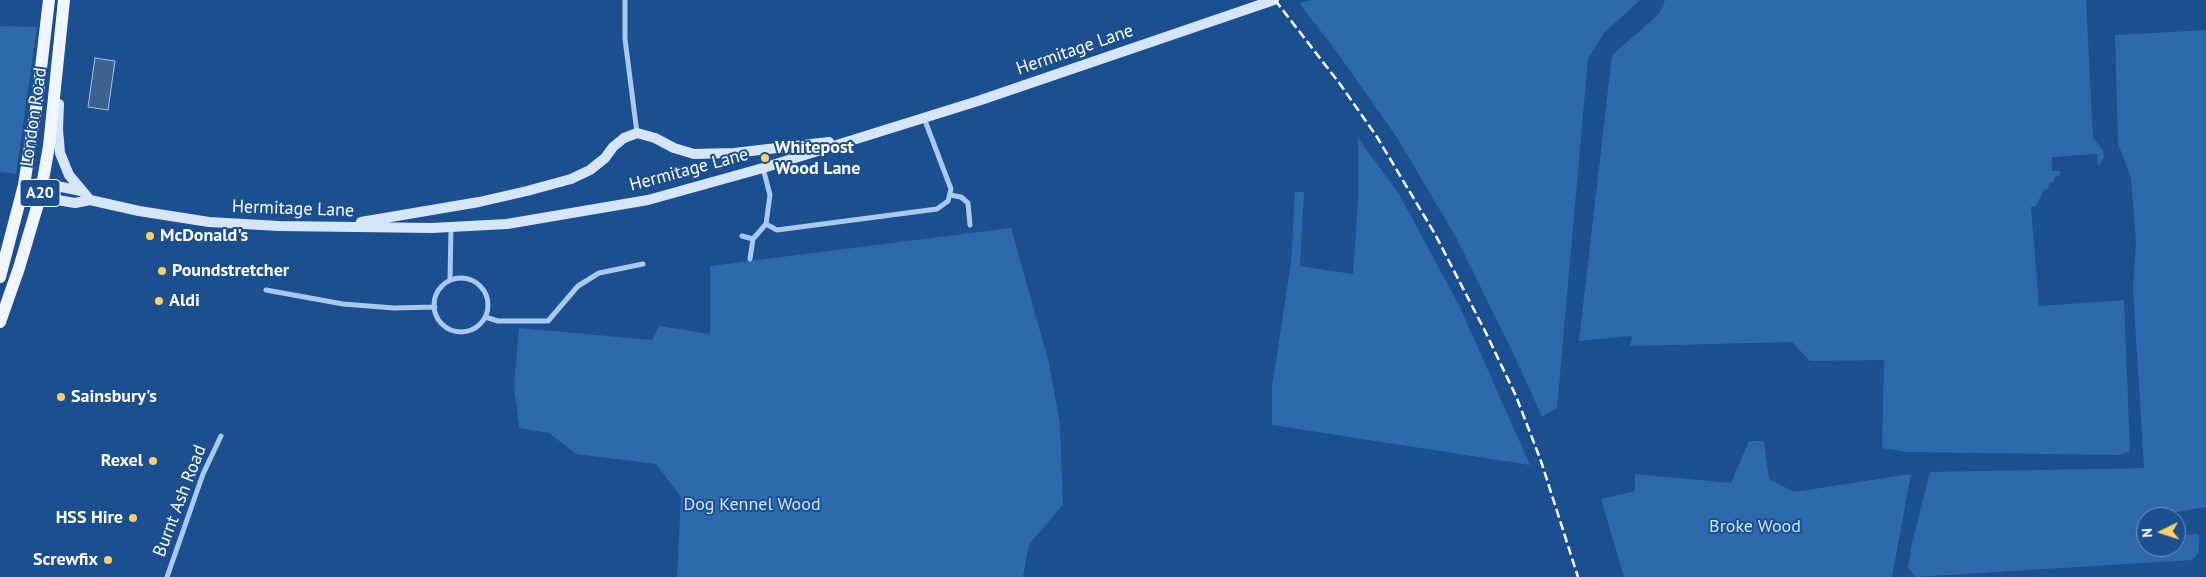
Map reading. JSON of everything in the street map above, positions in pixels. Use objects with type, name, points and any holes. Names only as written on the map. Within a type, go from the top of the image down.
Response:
[{"type":"main road","name":"London Road","points":[[0,277],[3,254],[24,185],[50,0]]},
{"type":"main road","name":"London Road","points":[[0,322],[24,252],[40,197],[59,60],[64,0]]},
{"type":"main road","name":"Hermitage Lane","points":[[24,185],[40,197],[75,204],[90,200],[139,211],[209,222],[338,227],[451,227],[507,224],[648,200],[763,168],[923,118],[1274,0]]},
{"type":"main road","points":[[59,60],[58,129],[60,153],[69,176],[90,200]]},
{"type":"main road","points":[[338,227],[479,202],[527,192],[572,179],[590,170],[624,138],[637,133],[655,138],[674,148],[694,154],[734,153],[853,140]]},
{"type":"main road","points":[[24,185],[42,183],[81,191]]},
{"type":"street","points":[[625,0],[625,39],[637,133]]},
{"type":"street","points":[[766,224],[781,231],[937,209],[945,204],[951,189],[923,118]]},
{"type":"street","points":[[750,259],[753,239],[766,224],[770,195],[763,168]]},
{"type":"street","points":[[950,195],[961,197],[968,203],[970,225]]},
{"type":"street","points":[[450,280],[451,227]]},
{"type":"street","points":[[742,236],[753,239]]},
{"type":"street","points":[[3,254],[24,252]]},
{"type":"street","points":[[485,317],[498,321],[548,321],[578,286],[599,273],[643,264]]},
{"type":"street","points":[[466,278],[481,286],[488,301],[485,317],[473,329],[456,331],[441,323],[435,307],[438,291],[450,280],[466,278]]},
{"type":"street","points":[[266,290],[343,304],[394,308],[435,307]]},
{"type":"street","name":"Burnt Ash Road","points":[[166,577],[203,474],[221,436]]},
{"type":"green space","points":[[1312,0],[1640,0],[1604,33],[1588,59],[1557,408],[1542,417],[1457,239],[1396,136],[1336,51],[1299,3]]},
{"type":"green space","points":[[1665,0],[2086,0],[2093,138],[2103,150],[2104,157],[2100,164],[2097,165],[2098,154],[2052,157],[2052,171],[2061,171],[2060,175],[2054,178],[2054,182],[2049,183],[2048,189],[2044,190],[2036,206],[2031,207],[2039,306],[2124,300],[2130,451],[2121,455],[1907,452],[1882,448],[1884,360],[1810,361],[1792,342],[1630,346],[1632,336],[1579,341],[1612,55],[1659,14]]},
{"type":"green space","points":[[0,26],[37,27],[16,174],[0,172]]},
{"type":"green space","points":[[2206,30],[2206,507],[2186,510],[2186,507],[2136,507],[2136,557],[2186,557],[2186,535],[2199,534],[2199,551],[2192,560],[1915,577],[1908,567],[1930,472],[2144,468],[2133,289],[2136,242],[2131,178],[2118,144],[2115,35]]},
{"type":"green space","points":[[1358,138],[1399,194],[1460,307],[1530,465],[1272,425],[1272,386],[1291,263],[1295,192],[1304,192],[1300,266],[1353,274],[1358,199]]},
{"type":"green space","name":"Dog Kennel Wood","points":[[1011,228],[1049,363],[1060,425],[1063,505],[1029,544],[1023,577],[677,577],[681,497],[656,464],[576,454],[549,433],[519,428],[514,385],[519,328],[652,340],[659,326],[710,334],[710,266]]},
{"type":"green space","name":"Broke Wood","points":[[1749,441],[1764,441],[1769,479],[1794,492],[1911,474],[1892,577],[1624,577],[1601,499],[1635,491],[1635,474],[1731,483]]},
{"type":"shaded area","points":[[95,58],[115,61],[108,110],[88,107]]},
{"type":"railway","points":[[1275,0],[1340,84],[1377,137],[1435,234],[1516,396],[1541,461],[1578,577]]},
{"type":"place","name":"Whitepost Wood Lane","points":[[765,158]]},
{"type":"place","name":"McDonald's","points":[[150,236]]},
{"type":"place","name":"Poundstretcher","points":[[162,271]]},
{"type":"place","name":"Aldi","points":[[159,301]]},
{"type":"place","name":"Sainsbury's","points":[[61,397]]},
{"type":"place","name":"Rexel","points":[[153,461]]},
{"type":"place","name":"HSS Hire","points":[[133,518]]},
{"type":"place","name":"Screwfix","points":[[108,560]]}]
